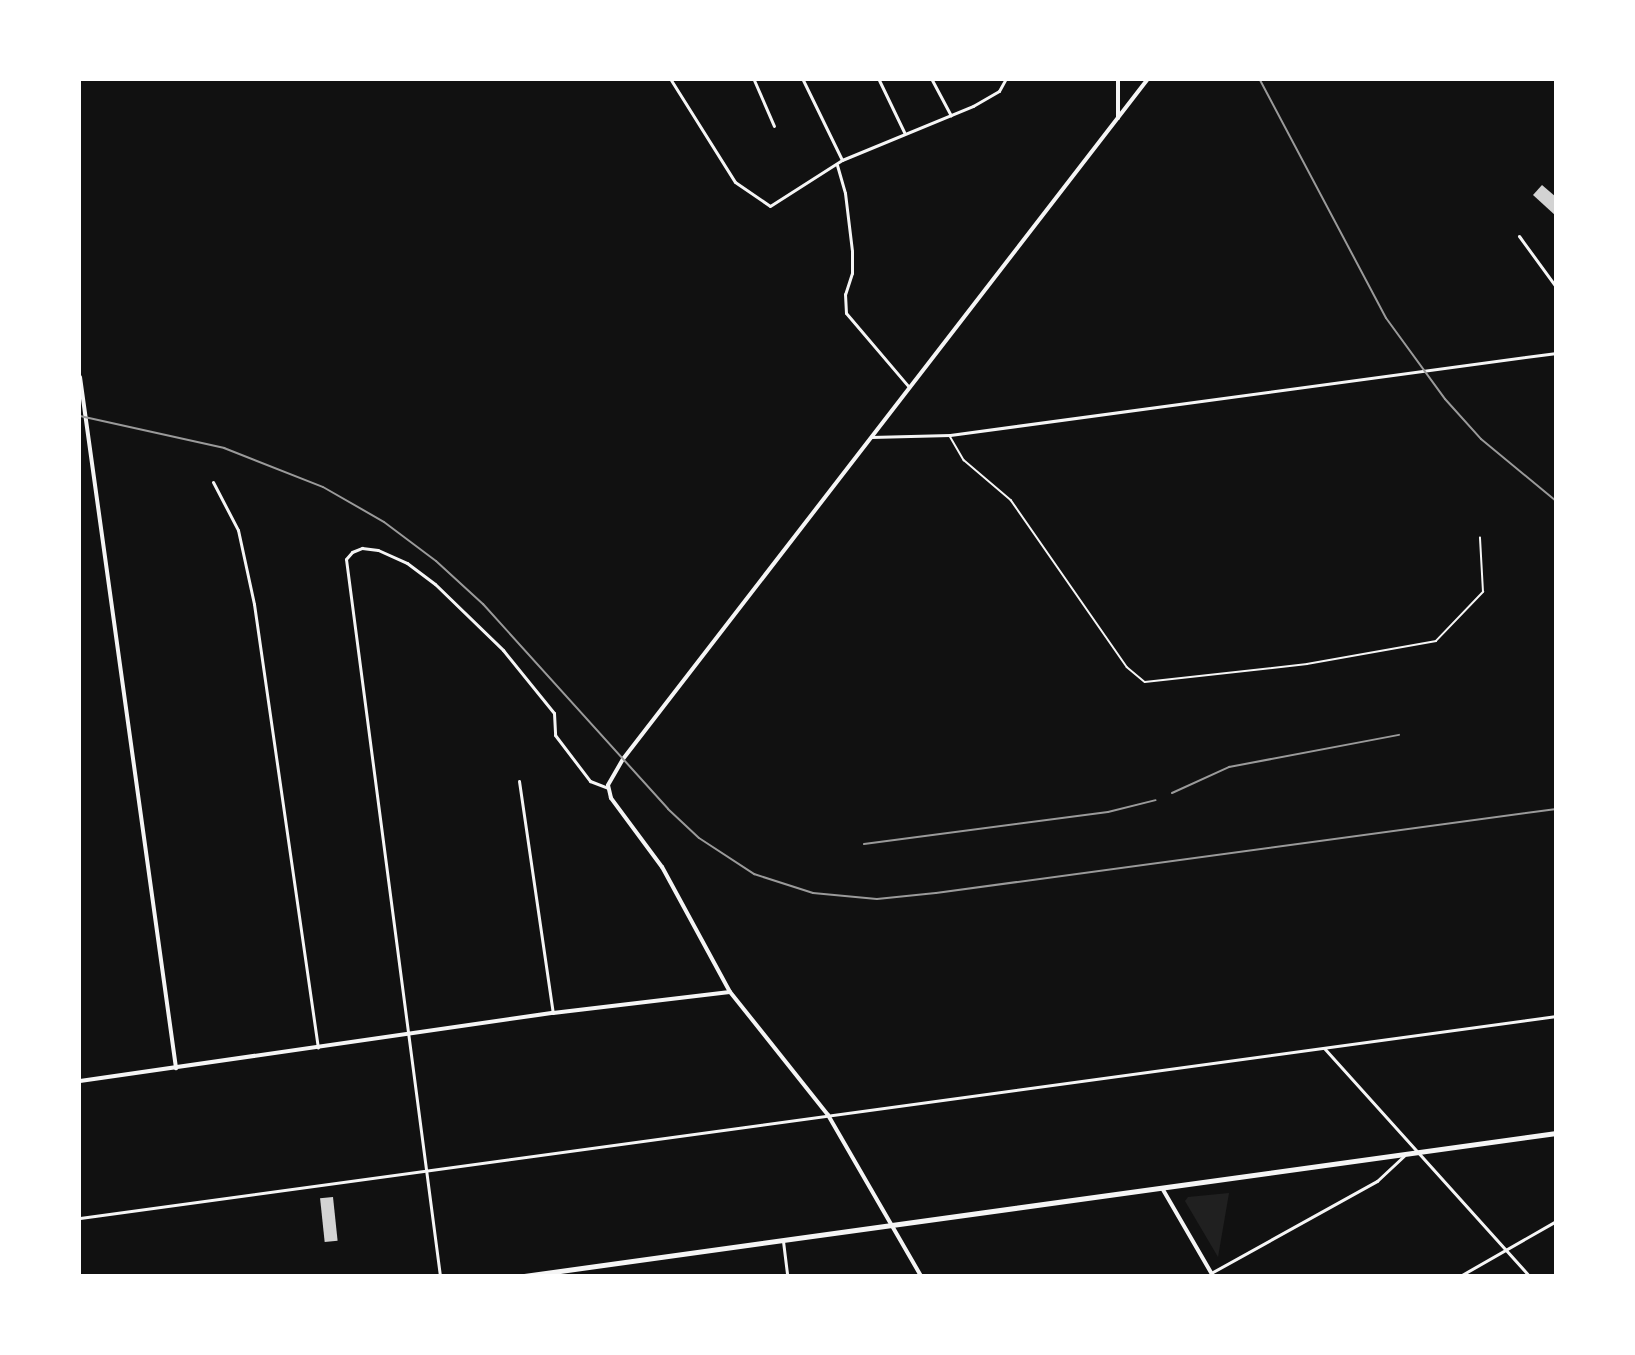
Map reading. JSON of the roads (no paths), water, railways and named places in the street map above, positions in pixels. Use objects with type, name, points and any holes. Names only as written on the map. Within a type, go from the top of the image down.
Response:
[{"type":"highway","points":[[524,1275],[1404,1156],[1556,1133]]},
{"type":"street","points":[[671,80],[735,182],[770,206],[842,160],[865,154],[904,132],[951,116],[999,91],[1005,80]]},
{"type":"street","points":[[754,80],[774,126]]},
{"type":"street","points":[[804,80],[842,160]]},
{"type":"street","points":[[879,80],[904,132]]},
{"type":"street","points":[[932,80],[951,116]]},
{"type":"street","points":[[1118,80],[1118,120]]},
{"type":"street","points":[[608,788],[623,759],[1118,120],[1145,81]]},
{"type":"street","points":[[837,165],[845,193],[852,251],[852,273],[845,294],[846,314],[909,387]]},
{"type":"street","points":[[1518,236],[1556,287]]},
{"type":"street","points":[[871,437],[950,435],[1556,353]]},
{"type":"street","points":[[80,379],[176,1068]]},
{"type":"street","points":[[213,483],[238,530],[254,604],[318,1047]]},
{"type":"street","points":[[440,1275],[346,559],[362,548],[378,550],[407,563],[435,584],[503,650],[541,696],[555,715],[553,733],[590,781],[608,788],[614,802],[662,867],[730,993],[828,1115],[921,1275]]},
{"type":"street","points":[[519,781],[553,1013]]},
{"type":"street","points":[[80,1081],[553,1013],[730,993]]},
{"type":"street","points":[[80,1218],[1556,1016]]},
{"type":"street","points":[[1324,1048],[1529,1275]]},
{"type":"street","points":[[1162,1188],[1212,1274],[1377,1182],[1404,1156]]},
{"type":"street","points":[[1460,1275],[1556,1221]]},
{"type":"street","points":[[783,1241],[787,1275]]},
{"type":"lane","points":[[950,435],[964,460],[1011,500],[1127,667],[1145,682],[1307,664],[1436,641],[1483,592],[1480,538]]},
{"type":"railway","points":[[1260,80],[1386,318],[1445,399],[1481,439],[1556,501]]},
{"type":"railway","points":[[80,416],[224,448],[323,487],[384,522],[436,561],[483,604],[668,809],[699,838],[754,874],[813,893],[877,899],[936,893],[1556,809]]},
{"type":"railway","points":[[1172,793],[1229,767],[1399,735]]},
{"type":"railway","points":[[864,844],[1108,812],[1156,800]]}]
